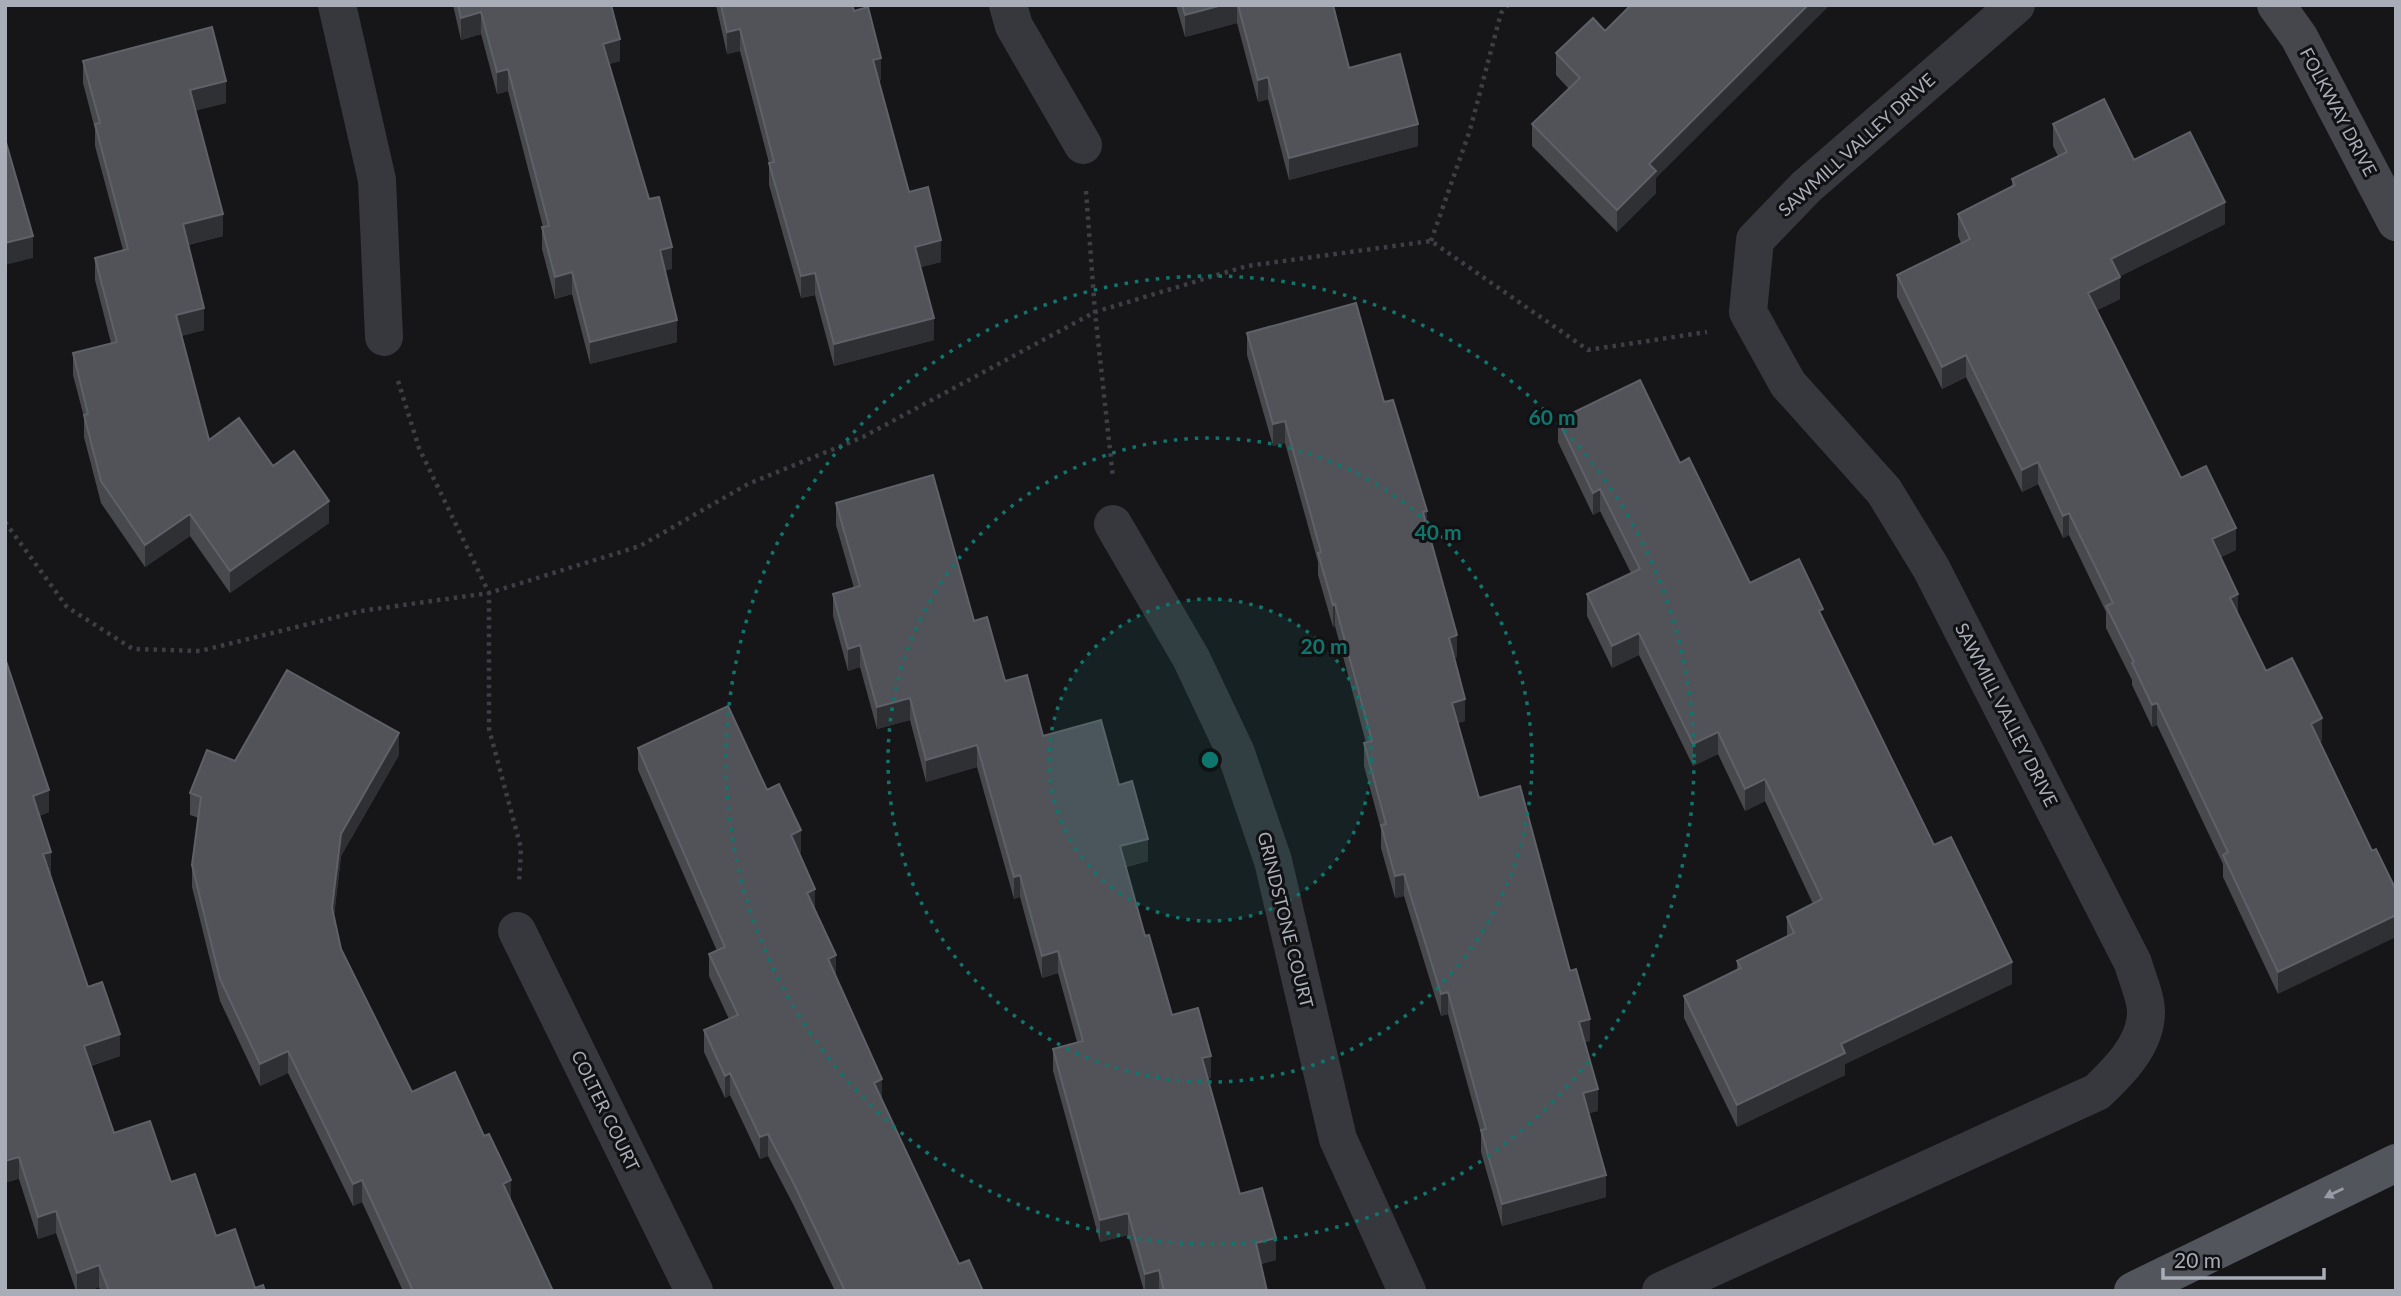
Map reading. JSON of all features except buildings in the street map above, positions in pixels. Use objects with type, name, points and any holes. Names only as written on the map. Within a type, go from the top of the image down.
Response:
[{"type":"main road","points":[[2133,1291],[2396,1163]]},
{"type":"street","points":[[337,5],[377,180],[384,337]]},
{"type":"street","points":[[1008,5],[1014,26],[1083,145]]},
{"type":"street","name":"SAWMILL VALLEY DRIVE","points":[[1661,1291],[2097,1092],[2122,1067],[2138,1041],[2146,1012],[2133,963],[1931,568],[1884,491],[1788,384],[1748,312],[1755,240],[1806,187],[2016,5]]},
{"type":"street","name":"FOLKWAY DRIVE","points":[[2276,5],[2298,37],[2396,222]]},
{"type":"street","name":"GRINDSTONE COURT","points":[[1116,530],[1191,658],[1236,753],[1273,861],[1338,1139],[1407,1291]]},
{"type":"street","name":"COLTER COURT","points":[[517,932],[694,1291]]},
{"type":"path","points":[[1431,241],[1470,130],[1501,13],[1508,5]]},
{"type":"path","points":[[1083,145],[1095,312],[1116,530]]},
{"type":"path","points":[[5,522],[67,607],[133,649],[200,651],[362,611],[489,593],[640,546],[748,484],[863,437],[1095,312],[1247,266],[1431,241],[1588,350],[1755,326]]},
{"type":"path","points":[[384,337],[419,448],[489,593],[489,729],[521,848],[517,932]]}]
